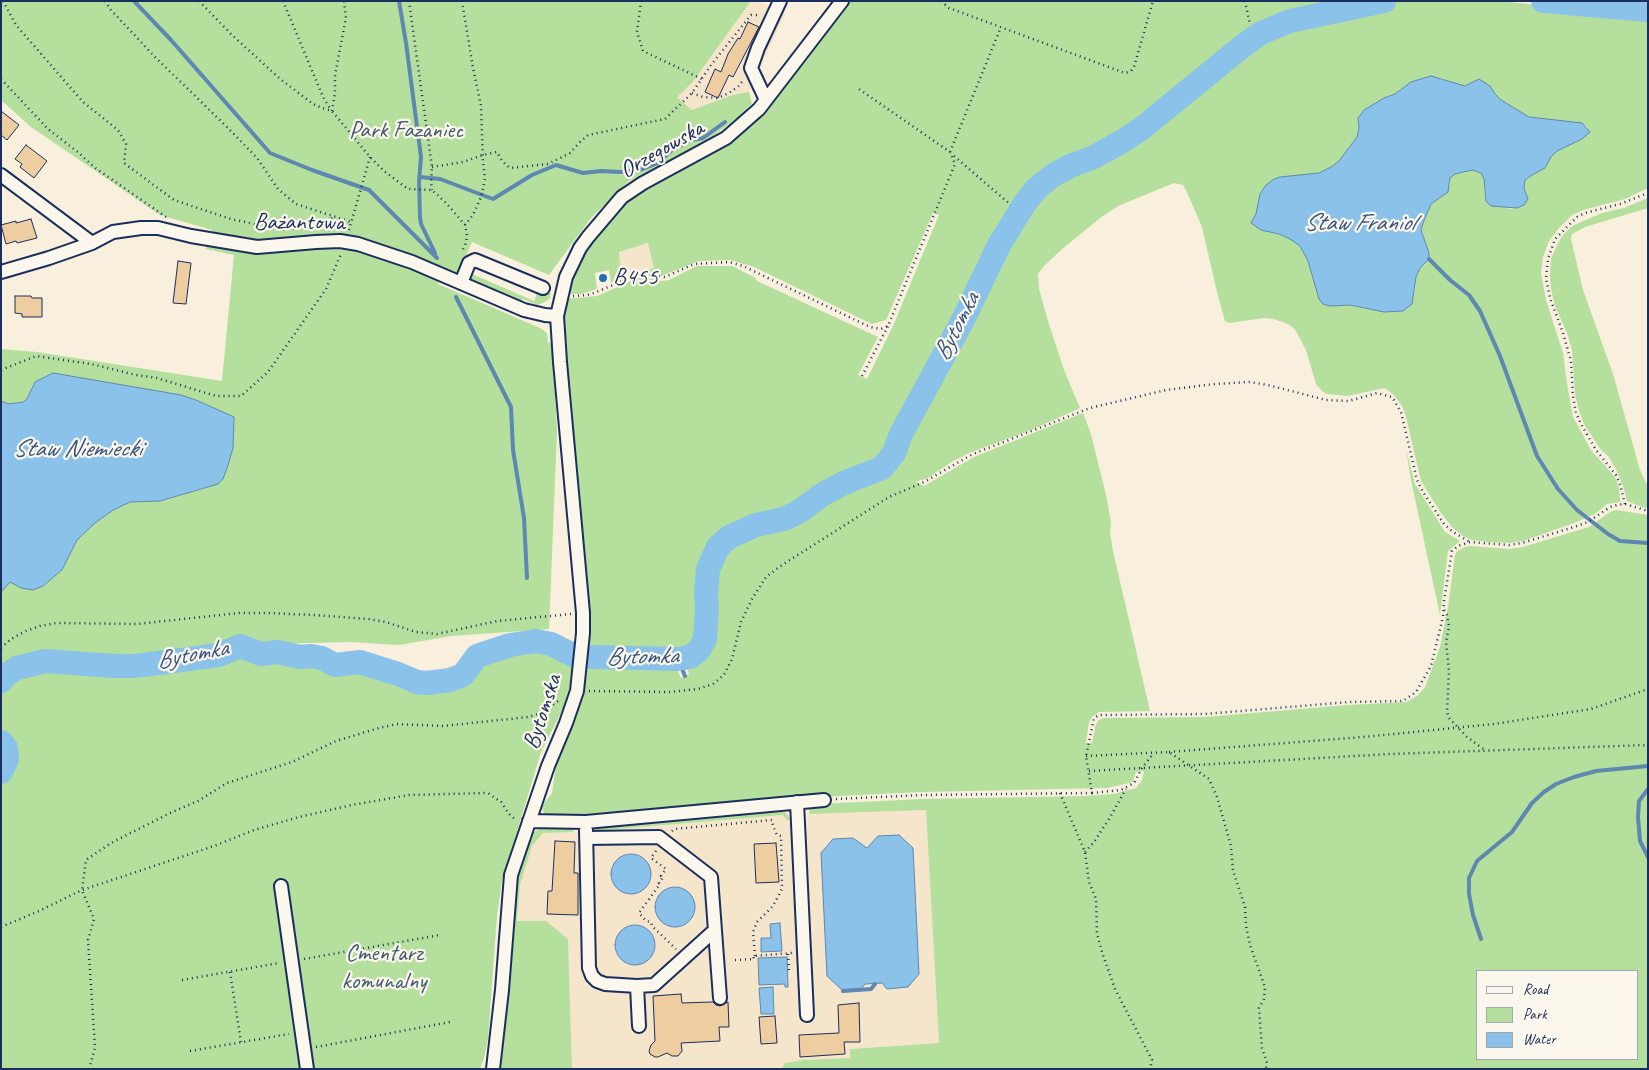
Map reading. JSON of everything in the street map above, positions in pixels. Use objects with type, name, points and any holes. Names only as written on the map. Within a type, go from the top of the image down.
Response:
[{"type":"street","points":[[766,100],[751,68],[758,48],[780,1]]},
{"type":"street","name":"Orzegowska","points":[[560,362],[557,316],[566,277],[580,248],[600,222],[622,197],[643,183],[726,138],[749,119],[766,100],[842,1]]},
{"type":"street","points":[[1,175],[92,243]]},
{"type":"street","name":"Bażantowa","points":[[1,272],[92,243],[114,232],[142,228],[158,228],[181,234],[257,247],[316,242],[346,242],[358,244],[412,262],[524,310],[557,316]]},
{"type":"street","points":[[460,283],[469,263],[475,260],[543,288]]},
{"type":"street","name":"Bytomska","points":[[493,1069],[502,990],[511,875],[577,691],[584,633],[560,362]]},
{"type":"street","points":[[529,821],[586,822],[824,800]]},
{"type":"street","points":[[797,802],[807,1015]]},
{"type":"street","points":[[586,822],[589,968],[592,976],[597,981],[605,984],[654,985],[715,930]]},
{"type":"street","points":[[587,838],[659,837],[711,877],[720,998]]},
{"type":"street","points":[[281,886],[307,1069]]},
{"type":"street","points":[[637,986],[639,1026]]},
{"type":"path","points":[[3,1],[16,25],[77,95],[118,130],[126,144],[124,163],[174,200],[232,219],[282,230],[315,226],[334,217]]},
{"type":"path","points":[[105,1],[111,10],[154,56],[257,158],[278,189],[296,204],[351,222]]},
{"type":"path","points":[[199,1],[232,35],[279,78],[313,104],[332,111]]},
{"type":"path","points":[[283,1],[322,97],[332,111],[370,157],[397,181],[408,189],[432,190],[447,204],[465,225],[467,235],[462,251]]},
{"type":"path","points":[[332,111],[335,75],[346,18],[344,1]]},
{"type":"path","points":[[409,1],[432,167],[432,190]]},
{"type":"path","points":[[462,1],[481,106],[485,179],[481,197],[473,215],[465,225]]},
{"type":"path","points":[[462,6],[466,1]]},
{"type":"path","points":[[640,1],[637,32],[643,51],[702,79]]},
{"type":"path","points":[[941,1],[949,8],[1124,73],[1131,71],[1134,66],[1153,1]]},
{"type":"path","points":[[1244,1],[1250,24]]},
{"type":"path","points":[[432,167],[463,162],[497,152],[502,161],[510,168],[548,164],[570,153],[588,135],[664,119],[692,93],[751,15],[764,14],[773,16]]},
{"type":"path","points":[[950,152],[1001,27]]},
{"type":"path","points":[[692,93],[703,98],[723,96],[739,86],[751,68]]},
{"type":"path","points":[[1,79],[48,129],[94,167],[164,215],[181,234]]},
{"type":"path","points":[[856,88],[950,152],[955,164],[890,323],[862,376]]},
{"type":"path","points":[[952,155],[1011,205]]},
{"type":"path","points":[[1,370],[36,356],[92,364],[157,378],[216,396],[241,396],[268,372],[326,289],[346,242],[370,157]]},
{"type":"path","points":[[1624,504],[1616,475],[1596,450],[1576,413],[1572,388],[1571,361],[1550,298],[1546,278],[1548,259],[1555,239],[1577,216],[1620,204],[1648,193]]},
{"type":"path","points":[[562,296],[587,295],[643,274],[665,277],[699,263],[729,262],[744,266],[870,327],[881,329],[890,323]]},
{"type":"path","points":[[89,1069],[94,1048],[88,940],[94,919],[82,890],[86,860],[111,843],[198,801],[227,783],[292,762],[336,741],[379,728],[397,724],[443,726],[528,717],[542,713],[563,697],[577,691],[669,692],[698,689],[713,684],[724,675],[732,659],[741,622],[752,599],[766,577],[782,565],[889,497],[924,482],[973,454],[1090,408],[1166,390],[1250,382],[1275,386],[1326,400],[1350,401],[1377,393],[1392,397],[1401,412],[1417,480],[1423,492],[1444,524],[1470,542]]},
{"type":"path","points":[[1092,793],[1086,756],[1092,723],[1098,715],[1205,714],[1349,702],[1403,701],[1416,692],[1432,666],[1443,617],[1452,551],[1458,546],[1470,542],[1508,545],[1522,543],[1574,528],[1588,522],[1610,507],[1624,504],[1648,511]]},
{"type":"path","points":[[1444,609],[1449,627],[1446,642],[1449,671],[1447,712],[1449,718],[1458,728],[1486,751]]},
{"type":"path","points":[[1,648],[26,630],[56,623],[137,624],[239,613],[275,613],[368,619],[386,622],[416,632],[437,634],[497,621],[583,613]]},
{"type":"path","points":[[1086,756],[1262,746],[1458,728],[1532,719],[1591,709],[1648,689]]},
{"type":"path","points":[[1088,771],[1390,754],[1648,745]]},
{"type":"path","points":[[1169,752],[1209,779],[1217,796],[1231,846],[1233,871],[1245,907],[1246,926],[1250,944],[1265,987],[1264,999],[1259,1008],[1262,1048],[1267,1063],[1266,1069]]},
{"type":"path","points":[[824,800],[922,795],[1092,793],[1121,790],[1134,783],[1153,753]]},
{"type":"path","points":[[1084,852],[1094,842],[1109,820],[1127,787]]},
{"type":"path","points":[[1,927],[82,890],[214,846],[254,830],[308,815],[409,795],[488,793],[501,802],[514,820],[529,821]]},
{"type":"path","points":[[1060,793],[1084,852],[1089,882],[1096,899],[1097,934],[1116,989],[1152,1060],[1150,1069]]},
{"type":"path","points":[[669,834],[674,829],[772,820],[777,835],[781,836],[782,889],[773,906],[757,922],[754,932],[754,959],[735,960]]},
{"type":"path","points":[[657,850],[651,858],[666,869],[661,876],[664,877],[639,913],[646,921],[651,922],[652,926],[671,944]]},
{"type":"path","points":[[182,980],[440,935]]},
{"type":"path","points":[[755,956],[790,953],[789,970],[793,970]]},
{"type":"path","points":[[230,972],[241,1043]]},
{"type":"path","points":[[304,1049],[450,1022]]},
{"type":"path","points":[[190,1051],[302,1032]]},
{"type":"shaded area","points":[[751,1],[756,1],[786,13],[749,92],[732,95],[692,110],[677,97],[692,83]]},
{"type":"shaded area","points":[[648,243],[655,268],[621,276],[619,252]]},
{"type":"shaded area","points":[[926,810],[939,1043],[850,1049],[850,1058],[802,1060],[785,1063],[781,1069],[572,1069],[568,939],[517,922],[520,885],[532,846],[543,833],[574,833],[783,815],[788,820],[807,819],[809,814]]},
{"type":"green space","name":"Park Fazaniec","points":[[1,1],[751,1],[692,83],[677,97],[692,110],[732,95],[749,92],[752,103],[738,117],[707,141],[628,182],[591,218],[549,275],[472,242],[459,272],[455,274],[444,270],[438,284],[540,328],[547,333],[548,343],[552,342],[557,431],[549,629],[451,636],[399,645],[350,642],[272,644],[214,648],[155,656],[122,657],[62,654],[1,667],[1,592],[10,581],[21,588],[43,586],[62,570],[77,540],[95,523],[113,510],[130,502],[161,501],[218,484],[223,479],[228,465],[234,433],[234,417],[181,395],[53,373],[35,382],[27,399],[23,402],[9,404],[1,401],[1,349],[37,352],[222,381],[234,255],[206,249],[212,230],[160,215],[31,127],[1,100]]},
{"type":"green space","points":[[845,1],[1369,1],[1279,21],[1259,31],[1145,124],[1093,155],[1072,163],[1037,186],[996,241],[961,317],[936,365],[889,450],[878,464],[849,474],[822,487],[793,508],[742,522],[715,541],[706,555],[704,563],[700,597],[700,627],[697,641],[688,650],[677,653],[645,651],[589,653],[589,606],[564,330],[565,299],[597,296],[638,278],[669,280],[697,266],[732,266],[754,277],[757,281],[878,337],[858,375],[867,379],[893,326],[939,215],[933,213],[886,320],[872,324],[754,267],[730,260],[699,261],[661,276],[639,272],[654,268],[648,243],[619,252],[620,278],[611,283],[609,270],[595,273],[597,289],[581,294],[565,294],[582,250],[619,204],[726,141]]},
{"type":"green space","points":[[1394,1],[1499,1],[1648,12],[1648,188],[1625,199],[1583,210],[1572,215],[1549,241],[1543,257],[1541,273],[1546,300],[1563,353],[1573,417],[1591,450],[1615,477],[1619,487],[1620,502],[1607,504],[1595,514],[1523,541],[1509,543],[1488,542],[1472,540],[1463,536],[1452,527],[1441,513],[1421,481],[1406,417],[1402,406],[1393,394],[1385,388],[1347,396],[1327,394],[1316,384],[1306,350],[1296,331],[1290,325],[1274,319],[1264,318],[1229,323],[1225,321],[1202,227],[1183,185],[1174,183],[1118,206],[1100,218],[1061,250],[1038,274],[1039,289],[1048,321],[1064,370],[1080,408],[1031,430],[969,453],[928,478],[915,482],[924,486],[974,457],[1083,413],[1091,434],[1106,495],[1111,522],[1110,533],[1113,551],[1150,711],[1099,712],[1089,722],[1086,743],[1092,743],[1096,724],[1104,718],[1205,717],[1407,702],[1418,695],[1425,687],[1440,647],[1457,551],[1470,546],[1509,549],[1523,547],[1589,527],[1610,512],[1616,510],[1648,515],[1648,1069],[781,1069],[785,1063],[802,1060],[850,1058],[850,1049],[939,1043],[926,810],[809,814],[810,808],[818,804],[923,799],[1114,794],[1136,788],[1142,780],[1144,771],[1136,772],[1133,781],[1129,783],[1107,788],[921,792],[800,798],[595,819],[547,815],[542,808],[552,793],[558,752],[585,662],[669,664],[676,667],[681,678],[689,674],[685,663],[695,660],[710,641],[712,603],[710,586],[713,567],[727,543],[733,538],[748,532],[794,519],[823,498],[867,477],[884,474],[894,469],[902,461],[900,440],[966,319],[1001,244],[1037,191],[1069,169],[1094,159],[1144,129],[1246,46],[1271,30],[1289,24]],"holes":[[[1441,78],[1456,85],[1465,86],[1479,80],[1501,100],[1529,117],[1582,123],[1587,127],[1582,139],[1557,151],[1545,168],[1525,180],[1524,188],[1528,199],[1511,209],[1498,207],[1485,194],[1484,179],[1481,173],[1473,170],[1455,174],[1450,178],[1450,185],[1443,196],[1431,204],[1423,223],[1421,230],[1429,253],[1429,259],[1419,270],[1416,277],[1414,295],[1365,309],[1350,305],[1330,306],[1317,291],[1308,261],[1300,246],[1279,234],[1261,230],[1251,223],[1256,214],[1260,194],[1266,185],[1274,179],[1319,173],[1339,161],[1357,137],[1359,128],[1358,118],[1364,110],[1384,98],[1395,94],[1401,89]]]},
{"type":"green space","points":[[1574,1],[1636,1],[1648,2],[1648,7]]},
{"type":"green space","points":[[1648,198],[1648,208],[1585,227],[1572,234],[1571,239],[1583,290],[1613,374],[1640,470],[1648,487],[1648,508],[1627,501],[1616,469],[1584,424],[1575,394],[1572,350],[1555,306],[1550,276],[1551,259],[1558,243],[1572,226],[1602,213],[1624,208]]},
{"type":"green space","points":[[473,265],[475,266],[472,274],[534,301],[538,291],[551,293],[550,298],[537,305],[523,299],[521,303],[472,282],[468,276]]},
{"type":"green space","points":[[1406,449],[1415,484],[1445,532],[1460,541],[1448,551],[1440,615],[1411,480]]},
{"type":"green space","name":"Cmentarz komunalny","points":[[523,645],[550,648],[565,658],[573,660],[572,677],[566,703],[541,752],[502,881],[497,915],[488,1039],[480,1069],[1,1069],[1,785],[10,777],[13,769],[14,753],[8,740],[1,735],[1,694],[5,683],[14,675],[30,667],[45,665],[113,672],[135,671],[144,668],[214,660],[241,650],[257,657],[277,656],[291,661],[321,661],[326,667],[358,666],[413,686],[422,688],[441,687],[471,674],[482,659]]},
{"type":"green space","points":[[774,809],[786,813],[791,820],[787,820],[783,815],[594,831],[598,826]]},
{"type":"green space","points":[[563,827],[573,829],[574,833],[543,833],[532,846],[520,885],[517,921],[546,921],[568,939],[572,1069],[501,1069],[511,921],[517,877],[532,833],[541,828]]},
{"type":"water","name":"Staw Franiol","points":[[1431,76],[1465,86],[1479,79],[1490,86],[1501,100],[1529,117],[1582,123],[1590,132],[1582,139],[1557,151],[1545,168],[1525,180],[1524,188],[1528,199],[1524,205],[1517,208],[1491,206],[1486,201],[1484,179],[1481,173],[1473,170],[1455,174],[1450,178],[1448,192],[1431,204],[1423,223],[1421,230],[1429,253],[1429,259],[1420,268],[1416,277],[1412,304],[1403,311],[1384,312],[1350,305],[1330,306],[1323,304],[1319,299],[1308,261],[1300,246],[1279,234],[1261,230],[1251,223],[1256,214],[1260,194],[1266,185],[1274,179],[1319,173],[1331,167],[1339,161],[1357,137],[1359,128],[1358,118],[1364,110],[1395,94],[1411,82]]},
{"type":"water","name":"Staw Niemiecki","points":[[53,373],[181,395],[196,400],[234,417],[233,448],[223,479],[218,484],[160,501],[130,502],[113,510],[95,523],[77,540],[62,570],[43,586],[33,590],[21,588],[10,582],[1,592],[1,401],[9,404],[23,402],[27,399],[35,382]]},
{"type":"water","points":[[899,835],[913,848],[919,974],[908,987],[887,989],[882,983],[865,984],[861,989],[842,990],[827,976],[821,853],[833,839],[853,838],[867,848],[878,836]]},
{"type":"water","points":[[635,854],[642,857],[648,863],[651,874],[650,882],[642,891],[635,894],[627,894],[620,891],[612,882],[611,870],[614,863],[623,855]]},
{"type":"water","points":[[679,887],[686,890],[692,896],[695,907],[694,915],[686,924],[679,927],[671,927],[664,924],[656,915],[655,903],[658,896],[667,888]]},
{"type":"water","points":[[780,923],[782,951],[761,952],[761,938],[771,938],[770,924]]},
{"type":"water","points":[[639,925],[646,928],[652,934],[655,945],[654,953],[646,962],[639,965],[631,965],[624,962],[616,953],[615,941],[618,934],[627,926]]},
{"type":"water","points":[[787,957],[788,987],[785,987],[785,984],[759,985],[758,958]]},
{"type":"water","points":[[773,987],[774,1014],[761,1014],[759,988]]},
{"type":"building","points":[[748,22],[759,27],[733,77],[729,75],[718,98],[705,92],[715,69],[721,72],[728,54],[738,38],[740,39]]},
{"type":"building","points":[[1,111],[19,125],[7,140],[1,135]]},
{"type":"building","points":[[26,145],[47,161],[34,178],[20,167],[22,164],[15,159]]},
{"type":"building","points":[[31,219],[37,238],[6,244],[1,225]]},
{"type":"building","points":[[178,261],[191,263],[186,304],[173,303]]},
{"type":"building","points":[[15,296],[42,298],[42,317],[22,317],[22,314],[15,313]]},
{"type":"building","points":[[555,841],[575,842],[574,873],[578,873],[578,915],[547,914],[548,891],[552,891]]},
{"type":"building","points":[[776,843],[779,882],[756,883],[754,844]]},
{"type":"building","points":[[681,994],[682,1003],[713,1002],[720,1006],[728,1002],[729,1027],[719,1027],[720,1041],[681,1043],[682,1051],[678,1056],[672,1056],[667,1053],[655,1057],[649,1051],[655,1041],[653,996]]},
{"type":"building","points":[[859,1003],[860,1042],[844,1042],[845,1054],[800,1057],[799,1035],[839,1033],[838,1005]]},
{"type":"building","points":[[775,1016],[777,1043],[761,1044],[759,1017]]},
{"type":"waterway","points":[[134,1],[171,40],[270,153],[369,190],[437,258]]},
{"type":"waterway","points":[[399,1],[421,157],[419,181],[420,218],[435,253]]},
{"type":"waterway","name":"Bytomka","points":[[591,657],[678,659],[690,657],[699,650],[705,639],[708,569],[718,547],[729,537],[756,525],[784,519],[846,482],[882,468],[894,453],[901,434],[964,318],[999,245],[1036,189],[1052,176],[1070,166],[1094,157],[1141,129],[1261,33],[1290,21],[1384,1]]},
{"type":"waterway","name":"Bytomka","points":[[1543,1],[1648,10]]},
{"type":"waterway","points":[[420,177],[440,179],[493,199],[532,175],[556,165],[583,173],[640,170],[658,163],[673,149],[691,140],[703,138],[725,122]]},
{"type":"waterway","points":[[1429,259],[1450,280],[1469,295],[1480,311],[1500,356],[1537,456],[1558,489],[1577,510],[1608,534],[1620,541],[1648,543]]},
{"type":"waterway","points":[[456,297],[511,407],[513,450],[524,518],[527,578]]},
{"type":"waterway","name":"Bytomka","points":[[1,681],[6,675],[17,668],[45,661],[135,666],[219,655],[240,646],[261,654],[278,652],[300,657],[322,658],[335,665],[360,662],[417,682],[427,683],[450,680],[463,675],[477,656],[510,645],[536,641],[551,644],[575,656]]},
{"type":"waterway","points":[[678,659],[685,676]]},
{"type":"waterway","name":"Bytomka","points":[[1,742],[6,748],[7,759],[1,772]]},
{"type":"waterway","points":[[1481,939],[1473,915],[1469,894],[1469,878],[1477,861],[1512,832],[1532,803],[1556,784],[1574,777],[1596,771],[1648,766]]},
{"type":"waterway","points":[[1648,789],[1639,801],[1638,817],[1640,841],[1648,857]]},
{"type":"waterway","points":[[843,991],[871,989],[875,984]]},
{"type":"place","name":"B455","points":[[603,278]]}]
